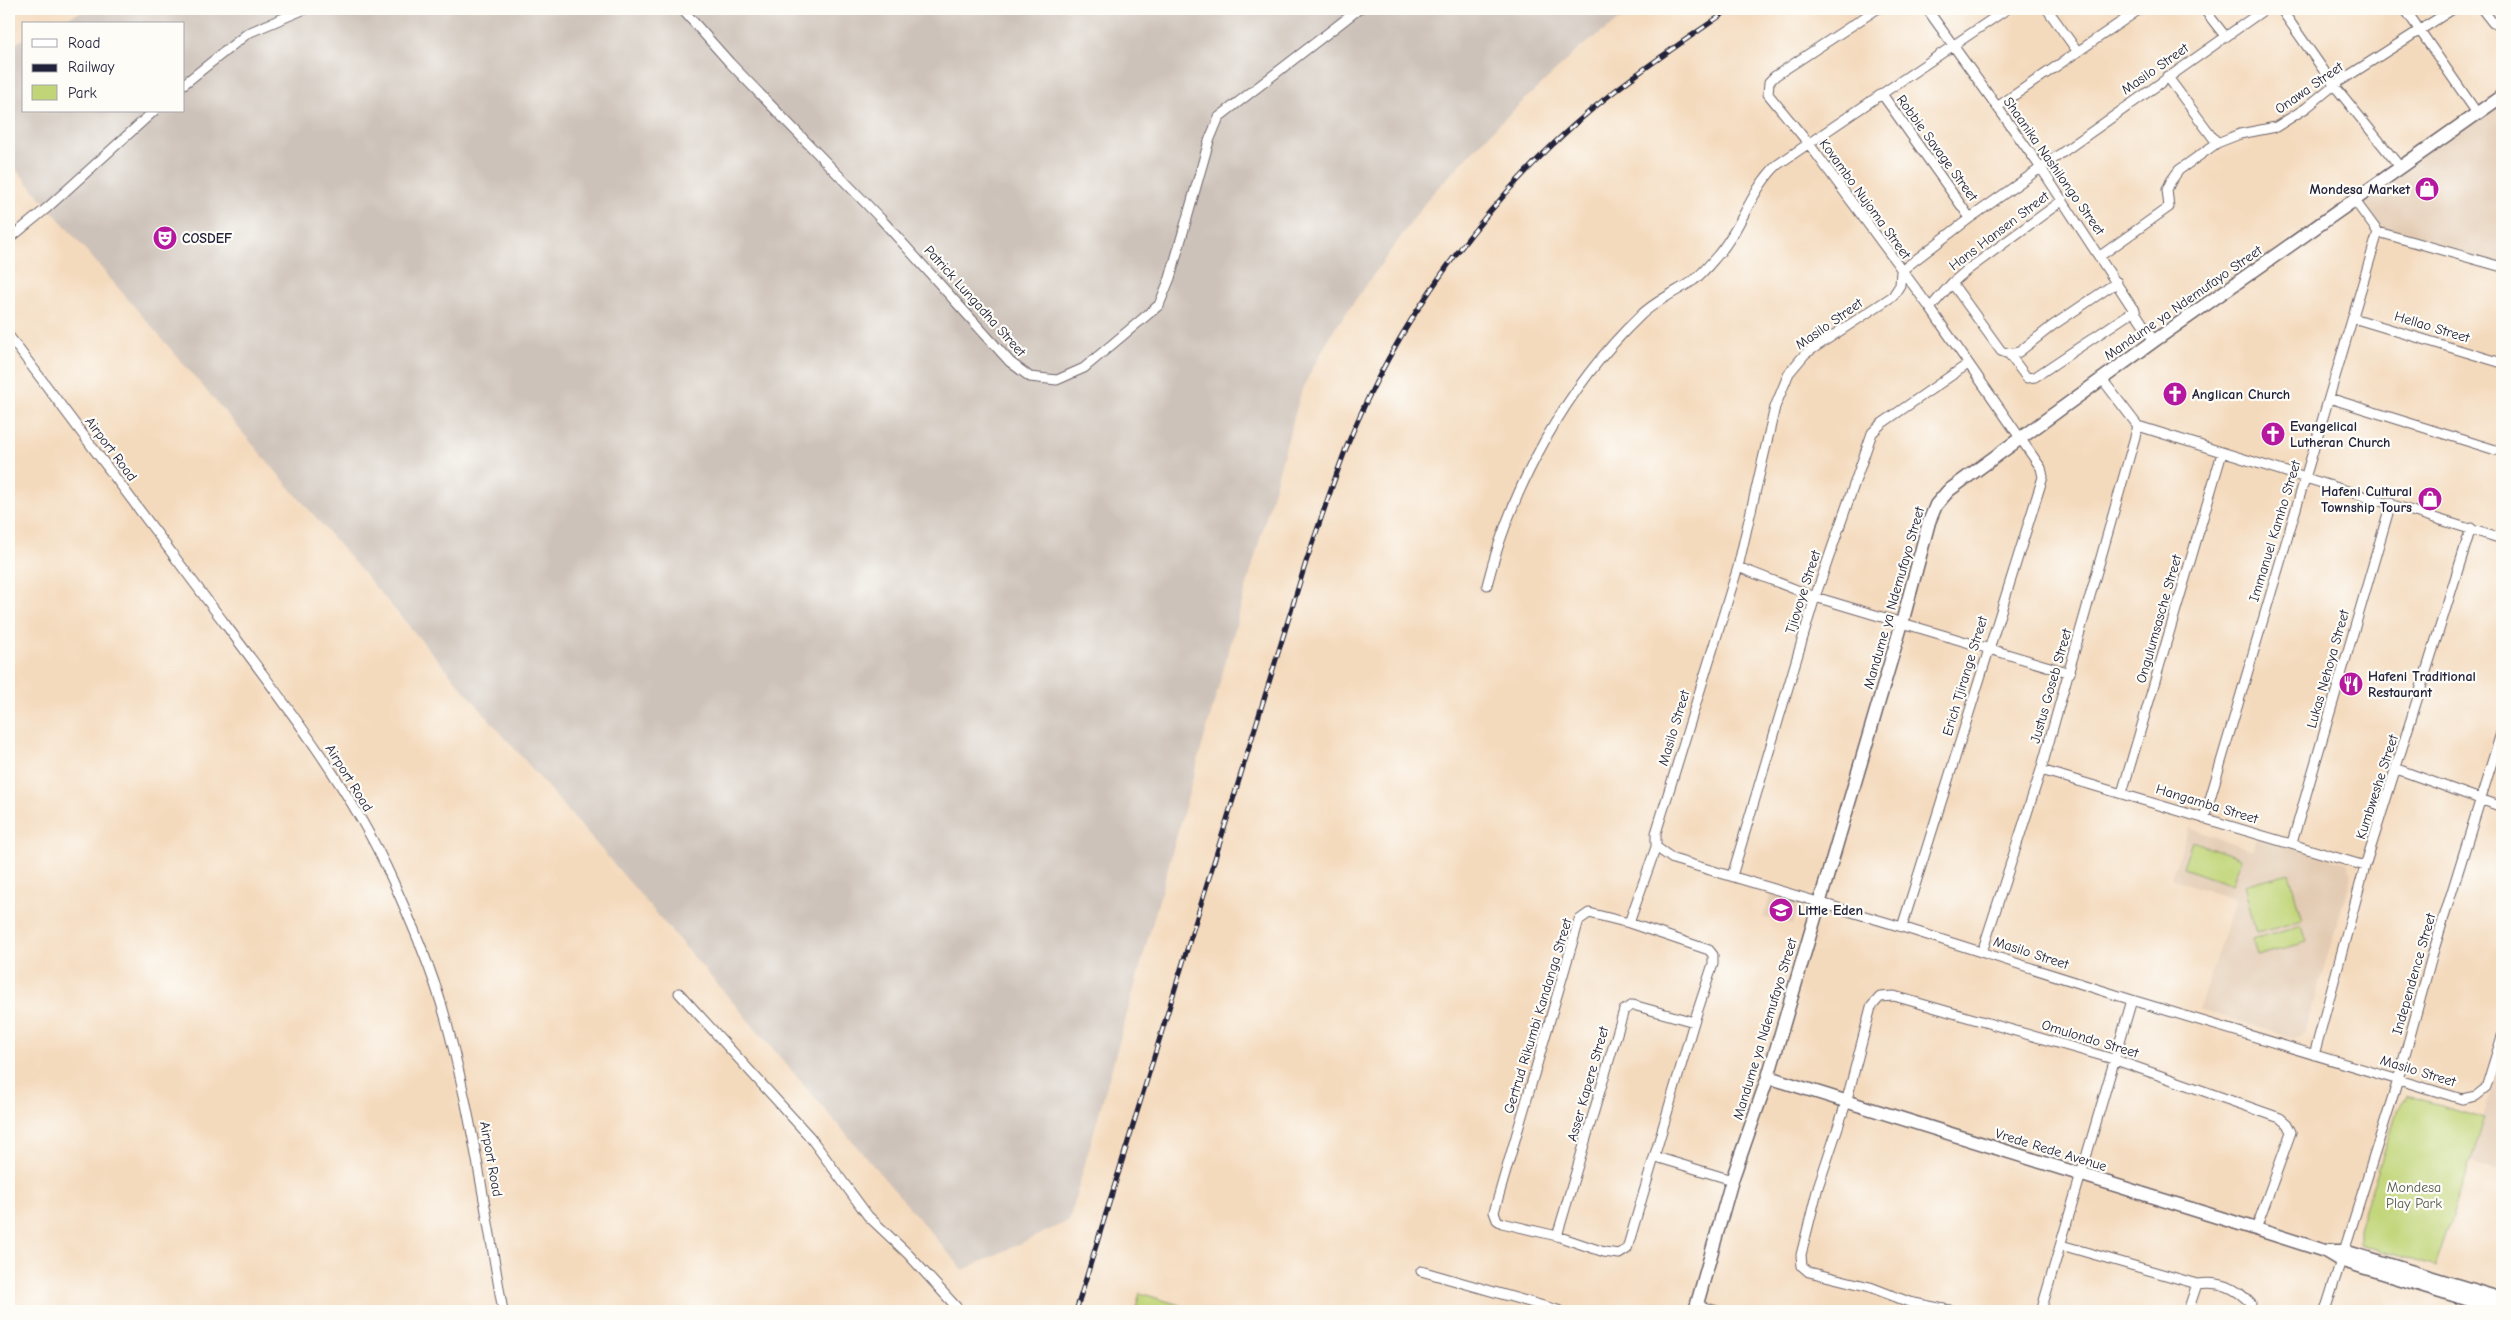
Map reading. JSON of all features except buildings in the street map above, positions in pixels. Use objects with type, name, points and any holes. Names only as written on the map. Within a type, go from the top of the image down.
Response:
[{"type":"street","points":[[185,83],[248,33],[305,9]]},
{"type":"street","name":"Patrick Lungadha Street","points":[[682,9],[730,63],[881,219],[1010,362],[1030,377],[1057,380],[1084,368],[1159,305],[1170,278],[1209,141],[1219,117],[1359,9]]},
{"type":"street","name":"Kovambo Nujoma Street","points":[[1878,9],[1769,82],[1768,94],[1809,144],[1930,308],[2021,439]]},
{"type":"street","name":"Shaanika Nashilongo Street","points":[[1927,9],[2063,200],[2154,341]]},
{"type":"street","points":[[1486,585],[1508,521],[1539,450],[1570,401],[1615,341],[1642,314],[1696,279],[1733,236],[1753,193],[1777,165],[2007,9]]},
{"type":"street","points":[[2047,9],[2078,52]]},
{"type":"street","points":[[1998,107],[2140,9]]},
{"type":"street","points":[[2204,9],[2225,36]]},
{"type":"street","name":"Masilo Street","points":[[2265,9],[1970,218],[1901,271],[1900,285],[1894,296],[1805,354],[1789,373],[1774,407],[1738,567],[1656,832],[1656,847],[1673,859],[1902,927],[2132,1000],[2462,1099],[2476,1096],[2486,1088],[2502,1036]]},
{"type":"street","points":[[2281,9],[2334,85],[2400,167]]},
{"type":"street","points":[[2404,9],[2478,112]]},
{"type":"street","name":"Onawa Street","points":[[2100,256],[2169,207],[2167,190],[2179,170],[2216,143],[2240,134],[2276,127],[2306,108],[2334,85],[2453,9]]},
{"type":"street","points":[[2482,9],[2493,23],[2502,25]]},
{"type":"street","points":[[2168,76],[2216,143]]},
{"type":"street","name":"Robbie Savage Street","points":[[1882,94],[1970,218]]},
{"type":"street","name":"Mandume ya Ndemufayo Street","points":[[1696,1308],[1732,1180],[1768,1077],[1902,623],[1929,522],[1936,505],[1948,491],[2154,341],[2502,96]]},
{"type":"street","points":[[9,239],[47,208],[153,112]]},
{"type":"street","name":"Hans Hansen Street","points":[[1930,308],[1952,283],[2063,200]]},
{"type":"street","points":[[2355,201],[2378,232],[2502,267]]},
{"type":"street","name":"Immanuel Kamho Street","points":[[2204,819],[2378,232]]},
{"type":"street","points":[[2009,354],[2019,352],[2052,326],[2117,282]]},
{"type":"street","name":"Hans Hansen Street","points":[[1952,283],[2001,351],[2009,354],[2027,378],[2035,377],[2134,310]]},
{"type":"street","name":"Hellao Street","points":[[2353,318],[2502,363]]},
{"type":"street","name":"Airport Road","points":[[9,336],[262,672],[339,785],[391,877],[416,936],[450,1034],[472,1126],[503,1311]]},
{"type":"street","name":"Tjiovoye Street","points":[[1732,876],[1815,597],[1872,433],[1880,424],[1968,364]]},
{"type":"street","points":[[2102,379],[2138,426],[2502,539]]},
{"type":"street","points":[[2330,398],[2502,452]]},
{"type":"street","name":"Justus Goseb Street","points":[[1982,952],[2041,770],[2070,673],[2138,426]]},
{"type":"street","name":"Erich Tjirange Street","points":[[1902,927],[1987,649],[2043,477],[2041,468],[2021,439]]},
{"type":"street","name":"Ongulumsasche Street","points":[[2122,793],[2222,453]]},
{"type":"street","name":"Lukas Nehoya Street","points":[[2292,843],[2391,503]]},
{"type":"street","name":"Kumbweshe Street","points":[[2314,1055],[2365,866],[2397,769],[2471,528]]},
{"type":"street","points":[[1738,567],[1815,597],[2070,673]]},
{"type":"street","name":"Independence Street","points":[[2325,1311],[2398,1080],[2479,800],[2502,730]]},
{"type":"street","points":[[2397,769],[2502,807]]},
{"type":"street","name":"Hangamba Street","points":[[2041,770],[2365,866]]},
{"type":"street","points":[[1629,923],[1656,847]]},
{"type":"street","name":"Gertrud Rikumbi Kandanga Street","points":[[1589,913],[1629,923],[1709,950],[1713,955],[1713,964],[1694,1022],[1656,1157],[1627,1249],[1619,1254],[1604,1252],[1557,1236],[1502,1223],[1497,1220],[1494,1212],[1579,920],[1589,913]]},
{"type":"street","points":[[679,993],[810,1137],[868,1216],[908,1254],[960,1311]]},
{"type":"street","name":"Omulondo Street","points":[[1907,1307],[1870,1287],[1809,1272],[1802,1266],[1801,1255],[1818,1187],[1846,1103],[1871,1007],[1880,997],[1894,996],[2113,1059],[2280,1118],[2288,1124],[2291,1132],[2256,1229]]},
{"type":"street","points":[[2041,1311],[2082,1176],[2113,1059],[2132,1000]]},
{"type":"street","name":"Asser Kapere Street","points":[[1557,1236],[1624,1010],[1633,1005],[1694,1022]]},
{"type":"street","name":"Vrede Rede Avenue","points":[[1768,1077],[1846,1103],[2342,1256],[2502,1310]]},
{"type":"street","points":[[1656,1157],[1732,1180]]},
{"type":"street","points":[[2061,1245],[2197,1284],[2210,1282],[2240,1291],[2251,1304],[2249,1311]]},
{"type":"street","points":[[1421,1271],[1561,1311]]},
{"type":"street","points":[[2188,1311],[2197,1284]]},
{"type":"street","name":"Vrede Rede Avenue","points":[[2478,1303],[2502,1300]]},
{"type":"street","points":[[1907,1307],[1954,1311]]},
{"type":"street","points":[[1696,1308],[1717,1311]]},
{"type":"shaded area","points":[[87,9],[1635,9],[1580,48],[1497,126],[1430,196],[1331,334],[1302,389],[1069,1221],[963,1270],[9,161],[9,46],[22,40],[22,112],[185,112],[185,22],[59,22]]},
{"type":"shaded area","points":[[2502,96],[2502,267],[2378,232],[2355,201]]},
{"type":"shaded area","points":[[2189,828],[2252,850],[2257,837],[2347,863],[2352,874],[2304,1034],[2293,1038],[2199,1009],[2235,900],[2171,878]]},
{"type":"shaded area","name":"Little Eden","points":[[1771,894],[1799,904],[1793,925],[1763,917]]},
{"type":"shaded area","points":[[2502,1059],[2502,1172],[2470,1163]]},
{"type":"green space","points":[[2192,841],[2241,858],[2232,885],[2183,868]]},
{"type":"green space","points":[[2289,873],[2302,921],[2256,933],[2244,885]]},
{"type":"green space","points":[[2302,926],[2307,942],[2257,956],[2252,940]]},
{"type":"green space","name":"Mondesa Play Park","points":[[2406,1095],[2485,1118],[2435,1267],[2359,1244],[2359,1228],[2398,1109]]},
{"type":"green space","points":[[1140,1293],[1199,1311],[1135,1311]]},
{"type":"railway","points":[[1076,1311],[1306,562],[1345,451],[1365,404],[1389,357],[1417,311],[1447,267],[1480,224],[1515,184],[1552,146],[1607,97],[1730,9]]},
{"type":"place","name":"Mondesa Market","points":[[2427,189]]},
{"type":"place","name":"COSDEF","points":[[165,238]]},
{"type":"place","name":"Anglican Church","points":[[2175,394]]},
{"type":"place","name":"Evangelical Lutheran Church","points":[[2273,434]]},
{"type":"place","name":"Hafeni Cultural Township Tours","points":[[2430,499]]},
{"type":"place","name":"Hafeni Traditional Restaurant","points":[[2351,684]]},
{"type":"place","name":"Little Eden","points":[[1781,910]]}]
